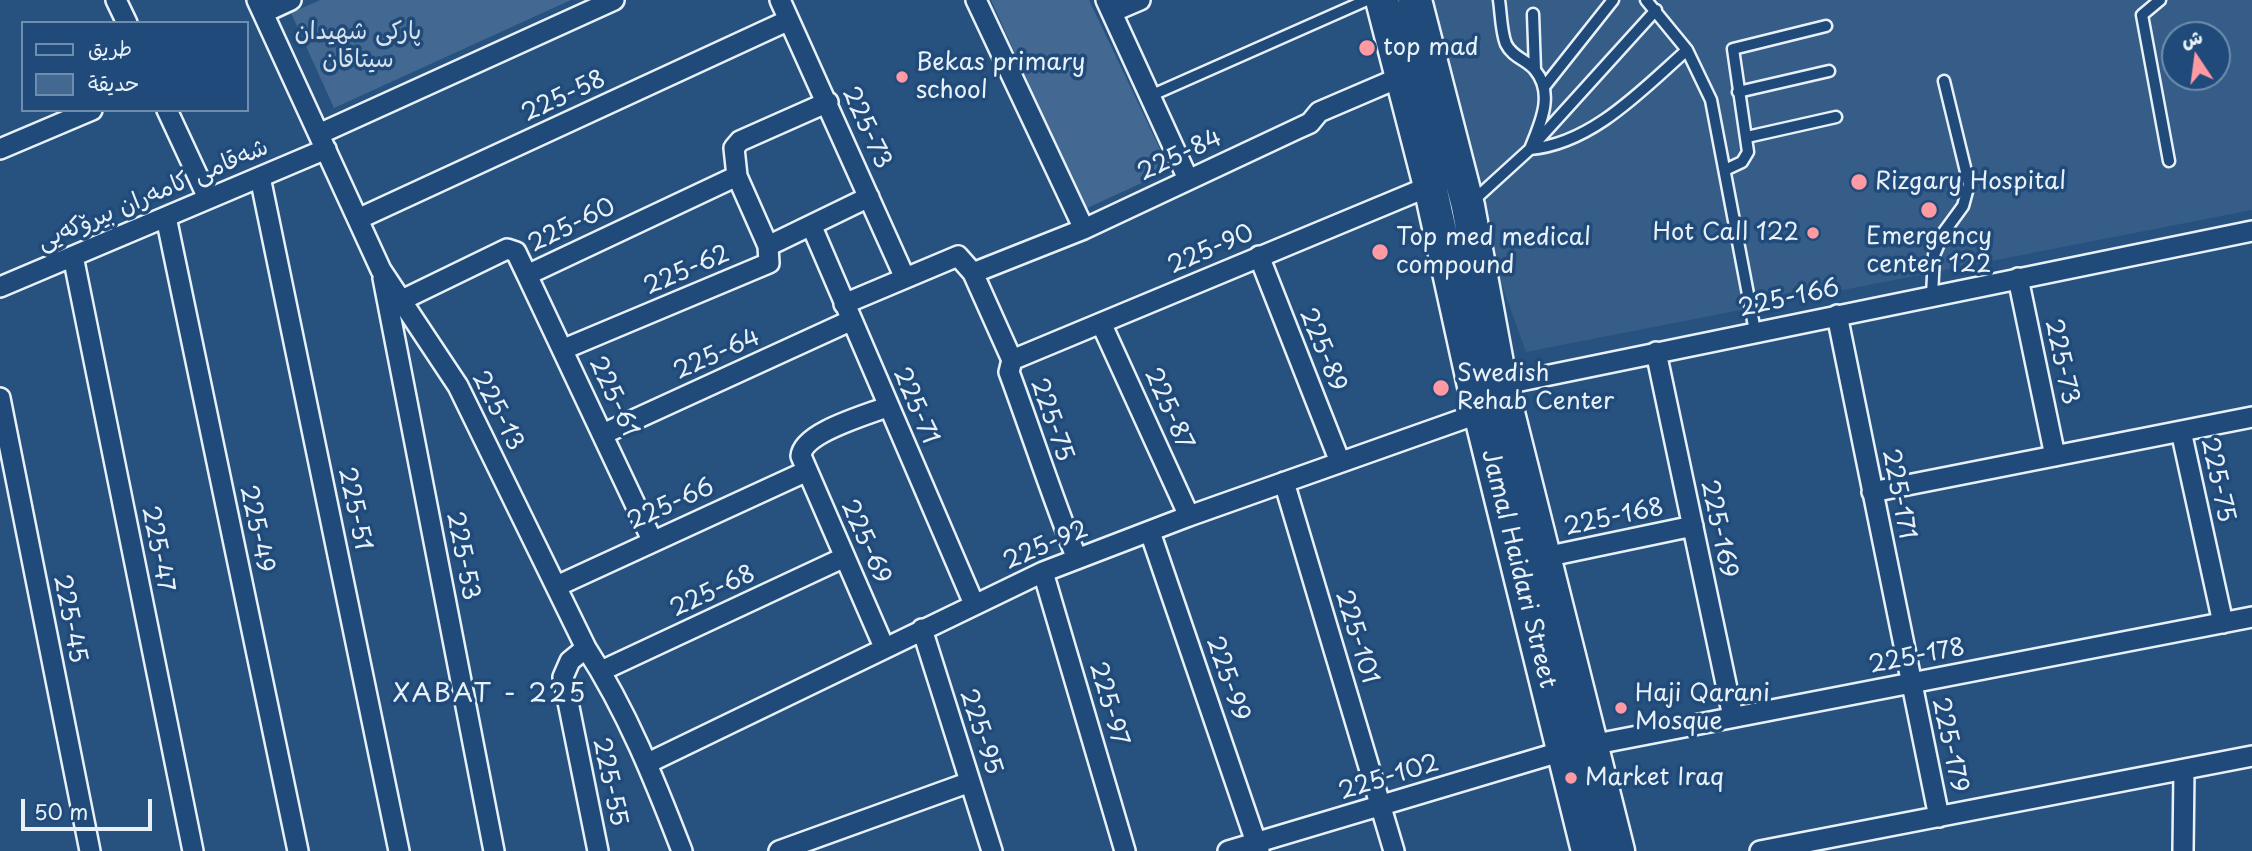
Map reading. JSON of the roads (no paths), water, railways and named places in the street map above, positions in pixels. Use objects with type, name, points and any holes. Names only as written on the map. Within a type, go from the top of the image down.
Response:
[{"type":"main road","name":"Jamal Haidari Street","points":[[1382,0],[1430,186],[1480,413],[1577,748],[1618,851]]},
{"type":"main road","name":"Jamal Haidari Street","points":[[1415,0],[1468,206],[1502,385],[1545,557],[1577,748],[1588,851]]},
{"type":"street","points":[[116,0],[126,21]]},
{"type":"street","points":[[260,6],[291,0]]},
{"type":"street","name":"شه‌قامی كامەران بیرۆكەیی","points":[[0,287],[260,177],[323,141],[614,0]]},
{"type":"street","name":"225-73","points":[[780,0],[905,278]]},
{"type":"street","points":[[976,0],[1084,229]]},
{"type":"street","points":[[1140,0],[1109,6],[1188,179]]},
{"type":"street","name":"225-13","points":[[260,6],[381,270],[458,386],[586,648],[601,671],[648,763],[682,851]]},
{"type":"street","name":"225-58","points":[[358,219],[789,20]]},
{"type":"street","name":"225-84","points":[[905,278],[958,256],[968,267],[1084,229],[1310,123],[1319,112],[1403,76]]},
{"type":"street","points":[[828,102],[740,141],[734,148],[737,176],[768,246],[812,227],[869,197]]},
{"type":"street","points":[[0,149],[87,112]]},
{"type":"street","points":[[168,112],[208,198]]},
{"type":"street","name":"225-60","points":[[402,300],[507,249],[516,252],[527,275],[737,176]]},
{"type":"street","name":"225-51","points":[[260,177],[400,851]]},
{"type":"street","name":"225-90","points":[[1012,360],[1430,186]]},
{"type":"street","name":"225-49","points":[[166,217],[298,851]]},
{"type":"street","name":"225-71","points":[[812,227],[974,604]]},
{"type":"street","name":"225-166","points":[[1502,385],[2018,278],[2251,235]]},
{"type":"street","name":"225-62","points":[[564,349],[769,263],[768,246]]},
{"type":"street","name":"225-47","points":[[73,256],[193,851]]},
{"type":"street","name":"225-89","points":[[1259,256],[1340,462]]},
{"type":"street","name":"225-75","points":[[968,267],[1012,360],[1009,372],[1036,444],[1040,466],[1077,559]]},
{"type":"street","name":"225-53","points":[[381,270],[494,851]]},
{"type":"street","name":"225-61","points":[[527,275],[652,540]]},
{"type":"street","name":"225-64","points":[[603,434],[848,312],[905,278]]},
{"type":"street","name":"225-73","points":[[2018,278],[2056,456]]},
{"type":"street","name":"225-171","points":[[1837,315],[1912,683]]},
{"type":"street","name":"225-87","points":[[1101,323],[1189,516]]},
{"type":"street","name":"225-169","points":[[1656,352],[1733,717]]},
{"type":"street","name":"225-45","points":[[0,397],[90,851]]},
{"type":"street","points":[[804,464],[802,448],[811,438],[889,406]]},
{"type":"street","name":"225-92","points":[[648,763],[1043,572],[1189,516],[1480,413]]},
{"type":"street","points":[[1872,492],[2252,417]]},
{"type":"street","name":"225-75","points":[[2181,431],[2223,622]]},
{"type":"street","name":"225-66","points":[[556,586],[804,464]]},
{"type":"street","name":"225-69","points":[[804,464],[884,647]]},
{"type":"street","name":"225-101","points":[[1284,482],[1394,851]]},
{"type":"street","name":"225-168","points":[[1545,557],[1693,526]]},
{"type":"street","name":"225-99","points":[[1150,531],[1258,847]]},
{"type":"street","name":"225-68","points":[[601,671],[845,556]]},
{"type":"street","name":"225-97","points":[[1043,572],[1125,851]]},
{"type":"street","name":"225-178","points":[[1577,748],[2252,617]]},
{"type":"street","name":"225-95","points":[[922,629],[992,851]]},
{"type":"street","name":"225-55","points":[[586,648],[570,661],[563,677],[598,851]]},
{"type":"street","name":"225-179","points":[[1912,683],[1939,817]]},
{"type":"street","name":"225-102","points":[[1228,851],[1258,847],[1381,805],[1577,748]]},
{"type":"street","points":[[1764,851],[2252,756]]},
{"type":"street","points":[[2183,851],[2184,769]]},
{"type":"street","points":[[779,851],[970,782]]},
{"type":"lane","points":[[1150,96],[1367,0]]},
{"type":"lane","points":[[1499,0],[1506,43],[1519,59],[1535,69]]},
{"type":"lane","points":[[1544,87],[1613,0]]},
{"type":"lane","points":[[1646,0],[1687,50],[1711,100],[1755,331]]},
{"type":"lane","points":[[2160,0],[2143,15],[2169,161]]},
{"type":"lane","points":[[1468,206],[1530,149],[1656,10]]},
{"type":"lane","points":[[1530,149],[1546,101],[1544,87],[1535,69],[1533,14]]},
{"type":"lane","points":[[1725,170],[1746,158],[1747,137],[1733,49],[1826,26]]},
{"type":"lane","points":[[1530,149],[1552,147],[1599,122],[1633,97],[1687,50]]},
{"type":"lane","points":[[1738,92],[1829,71]]},
{"type":"lane","points":[[1932,296],[1934,255],[1944,232],[1964,206],[1969,184],[1944,81]]},
{"type":"lane","points":[[1747,137],[1836,117]]},
{"type":"place","name":"top mad","points":[[1367,48]]},
{"type":"place","name":"Bekas primary school","points":[[902,77]]},
{"type":"place","name":"Rizgary Hospital","points":[[1859,182]]},
{"type":"place","name":"Emergency center 122","points":[[1929,210]]},
{"type":"place","name":"Hot Call 122","points":[[1813,233]]},
{"type":"place","name":"Top med medical compound","points":[[1380,252]]},
{"type":"place","name":"Swedish Rehab Center","points":[[1441,388]]},
{"type":"place","name":"Haji Qarani Mosque","points":[[1621,708]]},
{"type":"place","name":"Market Iraq","points":[[1571,778]]},
{"type":"district","name":"XABAT - 225","points":[[490,695]]},
{"type":"park label","name":"پارکی شهیدان سیتاقان","points":[[358,46]]}]
